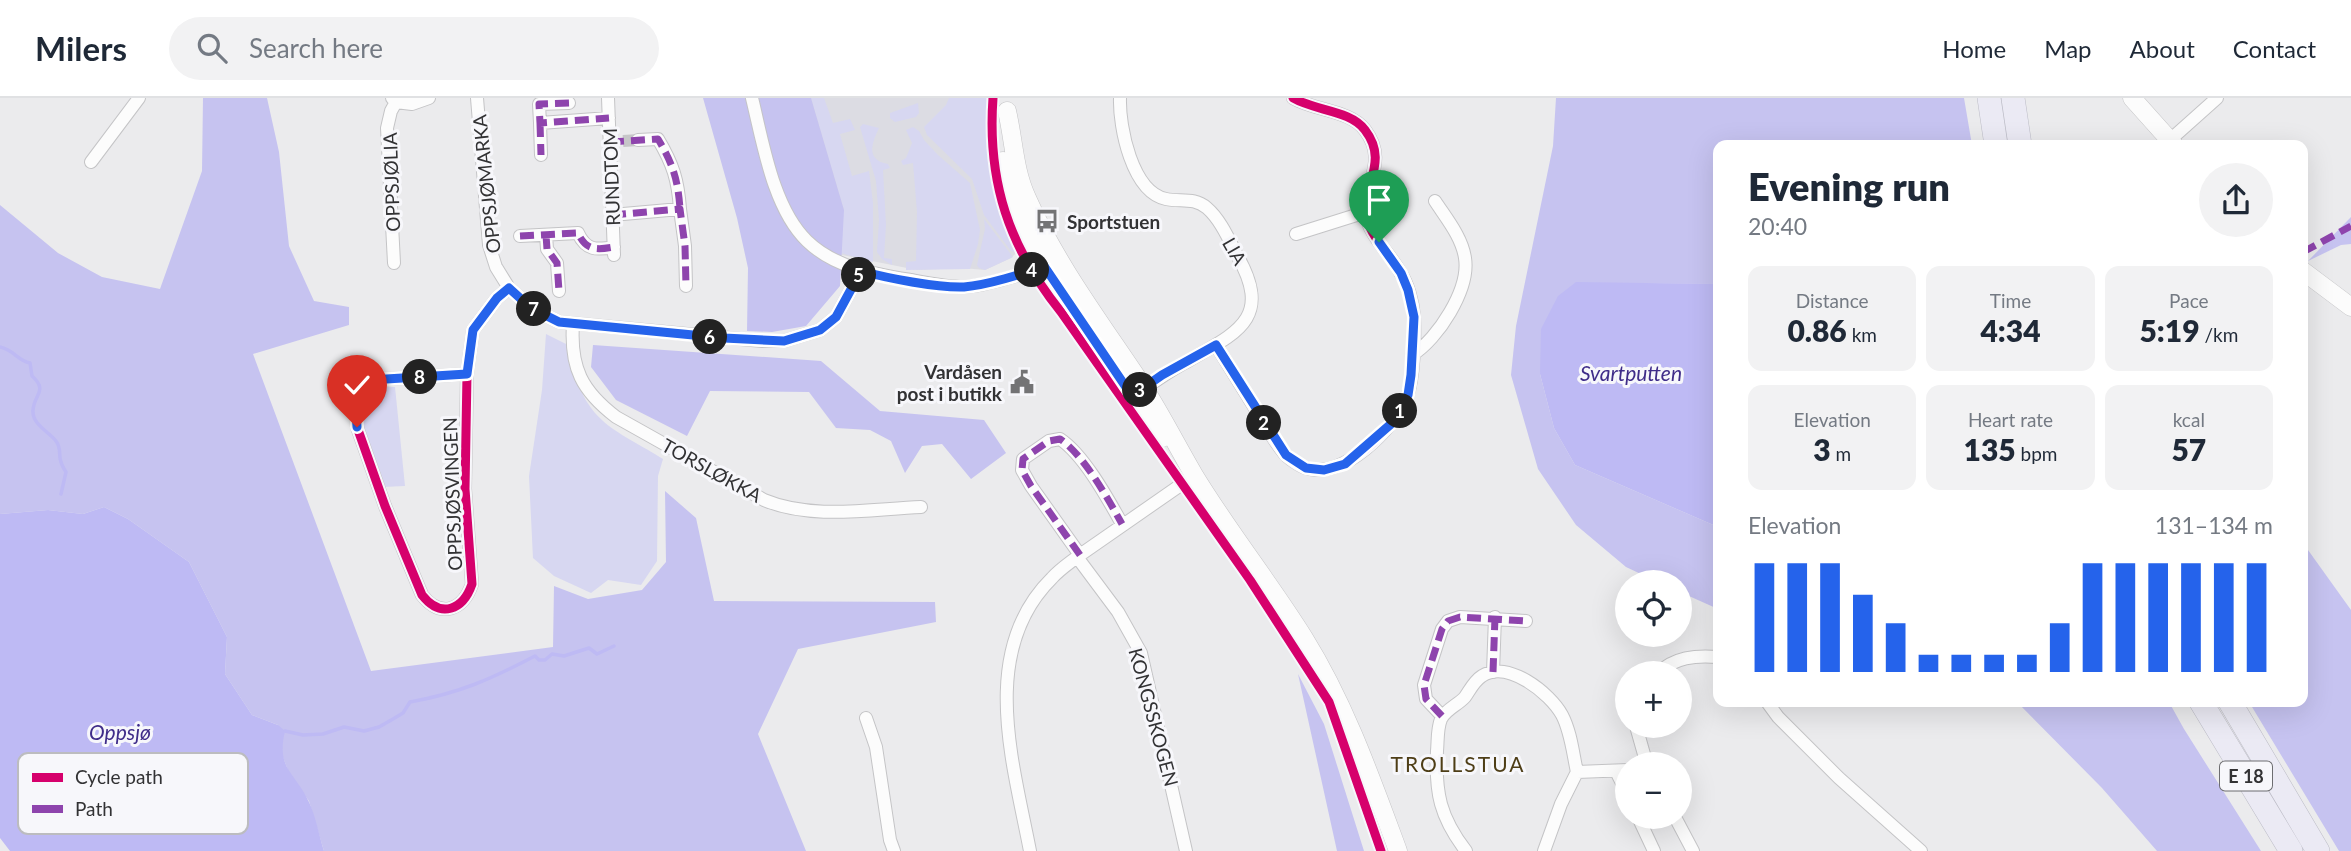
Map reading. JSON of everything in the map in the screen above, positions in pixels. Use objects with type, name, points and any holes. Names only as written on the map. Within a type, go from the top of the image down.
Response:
[{"type":"highway","points":[[1989,98],[1995,140]]},
{"type":"highway","points":[[2013,98],[2019,140]]},
{"type":"highway","name":"E 18","points":[[2204,707],[2291,851]]},
{"type":"highway","name":"E 18","points":[[2233,707],[2318,851]]},
{"type":"main road","points":[[2132,98],[2169,140]]},
{"type":"main road","points":[[1008,104],[1018,173],[1051,261],[1284,607],[1320,666],[1355,737],[1398,851]]},
{"type":"main road","points":[[2308,275],[2351,307]]},
{"type":"street","points":[[91,162],[139,98]]},
{"type":"street","name":"OPPSJØLIA","points":[[394,262],[387,128],[394,100],[412,104],[429,98]]},
{"type":"street","name":"OPPSJØMARKA","points":[[477,98],[489,245],[496,267],[509,288],[531,308],[559,322],[784,341],[820,330],[836,317],[861,271]]},
{"type":"street","name":"RUNDTOM","points":[[546,235],[578,233],[590,248],[614,251],[608,98]]},
{"type":"street","points":[[752,98],[771,172],[786,211],[806,240],[830,259],[861,271],[924,283],[965,287],[1021,274],[1051,261]]},
{"type":"street","name":"LIA","points":[[1120,98],[1126,146],[1143,182],[1154,194],[1191,200],[1206,207],[1215,217],[1247,272],[1253,295],[1244,326],[1138,392]]},
{"type":"street","points":[[1216,345],[1286,455],[1306,468],[1324,470],[1345,464],[1391,424],[1408,395],[1414,317],[1408,290],[1401,273],[1374,233],[1366,212],[1375,168],[1375,149],[1364,128],[1354,120],[1293,98]]},
{"type":"street","points":[[2175,140],[2217,98]]},
{"type":"street","points":[[541,155],[539,104],[569,100],[570,121]]},
{"type":"street","points":[[540,123],[609,118]]},
{"type":"street","points":[[638,140],[658,139],[670,159],[678,182],[686,286]]},
{"type":"street","points":[[610,142],[623,141]]},
{"type":"street","points":[[1412,355],[1436,334],[1451,310],[1464,279],[1466,259],[1460,240],[1435,201]]},
{"type":"street","points":[[612,215],[680,209]]},
{"type":"street","points":[[1296,234],[1366,212]]},
{"type":"street","points":[[520,236],[546,235],[547,249],[557,263],[559,291]]},
{"type":"street","name":"OPPSJØSVINGEN","points":[[467,374],[354,381],[357,427],[385,506],[422,595],[431,606],[443,609],[456,607],[467,597],[472,584],[465,489],[467,374],[473,330],[497,298],[509,288]]},
{"type":"street","name":"TORSLØKKA","points":[[573,324],[577,368],[584,387],[597,402],[616,416],[764,500],[781,508],[806,511],[921,507]]},
{"type":"street","name":"KONGSSKOGEN","points":[[1122,524],[1108,499],[1070,446],[1060,439],[1049,441],[1023,459],[1022,470],[1031,486],[1118,612],[1141,653],[1186,851]]},
{"type":"street","points":[[1030,851],[1009,742],[1005,698],[1011,650],[1028,610],[1046,584],[1078,556],[1195,475]]},
{"type":"street","points":[[1442,716],[1426,699],[1424,685],[1442,629],[1448,621],[1460,617],[1495,617],[1526,621]]},
{"type":"street","points":[[1493,672],[1495,617]]},
{"type":"street","points":[[1676,661],[1713,657]]},
{"type":"street","points":[[1466,851],[1438,800],[1438,729],[1442,716],[1463,699],[1482,676],[1493,672],[1527,679],[1549,697],[1567,727],[1577,772],[1561,804],[1544,851]]},
{"type":"street","points":[[1771,707],[1839,778],[1921,851]]},
{"type":"street","points":[[866,718],[876,747],[894,851]]},
{"type":"street","points":[[1577,772],[1615,770]]},
{"type":"street","points":[[1644,829],[1654,851]]},
{"type":"street","points":[[1681,829],[1693,851]]},
{"type":"shaded area","points":[[203,98],[267,98],[279,152],[289,246],[314,301],[349,307],[349,325],[253,354],[371,671],[553,647],[554,586],[588,599],[642,590],[666,562],[665,491],[696,518],[714,601],[935,602],[936,622],[798,649],[758,734],[806,851],[324,851],[309,801],[290,775],[280,750],[278,725],[252,715],[225,674],[227,637],[189,562],[128,519],[104,507],[83,514],[48,510],[0,514],[0,205],[58,253],[102,277],[160,289],[202,171]]},
{"type":"shaded area","points":[[703,98],[811,98],[844,210],[840,286],[806,326],[772,332],[747,331],[748,268],[737,218]]},
{"type":"shaded area","points":[[778,98],[991,98],[988,111],[990,166],[998,201],[1016,253],[985,270],[917,270],[842,255],[823,248]]},
{"type":"shaded area","points":[[811,98],[824,98],[833,123],[850,119],[855,130],[840,134],[852,176],[869,171],[873,203],[873,262],[823,248],[844,210]]},
{"type":"shaded area","points":[[949,98],[991,98],[988,137],[992,176],[1015,252],[1011,251],[984,215],[972,179],[927,135],[924,127],[946,105]]},
{"type":"shaded area","points":[[1556,98],[1964,98],[1971,140],[1713,140],[1713,284],[1576,283],[1540,374],[1554,428],[1575,465],[1713,525],[1713,607],[1692,597],[1692,570],[1632,570],[1576,525],[1538,469],[1511,375],[1516,326],[1553,146]]},
{"type":"shaded area","points":[[918,103],[919,113],[916,117],[895,122],[890,118],[890,113]]},
{"type":"shaded area","points":[[863,124],[879,128],[873,145],[873,155],[890,168],[883,170],[886,225],[884,258],[892,259],[892,265],[877,252],[879,220],[876,181],[860,127]]},
{"type":"shaded area","points":[[913,127],[938,155],[970,183],[980,230],[970,269],[906,270],[906,262],[916,261],[917,212],[913,163],[903,165],[901,161],[906,158],[912,143],[906,130]]},
{"type":"shaded area","points":[[2351,217],[2351,244],[2341,245],[2308,261]]},
{"type":"shaded area","points":[[984,219],[1013,257],[985,270],[977,265],[985,229]]},
{"type":"shaded area","points":[[546,334],[570,346],[579,386],[588,404],[602,420],[663,459],[658,476],[657,561],[641,585],[608,580],[591,593],[554,576],[533,558],[529,476],[542,390]]},
{"type":"shaded area","points":[[593,345],[821,361],[880,411],[984,420],[1006,453],[971,479],[942,444],[922,446],[905,473],[891,441],[870,430],[836,428],[809,392],[710,391],[687,436],[616,400],[591,367]]},
{"type":"shaded area","points":[[395,387],[405,486],[383,487],[363,424],[360,388]]},
{"type":"shaded area","points":[[2308,550],[2351,610],[2351,851],[2339,851],[2252,707],[2308,707]]},
{"type":"shaded area","points":[[1298,674],[1324,724],[1364,851],[1337,851]]},
{"type":"shaded area","points":[[2022,707],[2172,707],[2261,851],[2157,851],[2102,788]]},
{"type":"water","name":"Svartputten","points":[[1576,282],[1713,284],[1713,525],[1575,465],[1554,428],[1540,374],[1541,329],[1558,296]]},
{"type":"water","name":"Oppsjø","points":[[104,507],[128,519],[189,562],[227,637],[225,674],[252,715],[278,725],[285,731],[285,762],[309,802],[324,851],[10,851],[0,838],[0,514],[48,510],[83,514]]},
{"type":"waterway","points":[[0,347],[30,363],[32,376],[40,389],[33,416],[58,444],[60,459],[66,472],[61,494]]},
{"type":"waterway","points":[[285,731],[303,735],[323,734],[344,727],[364,731],[379,727],[403,713],[410,702],[475,684],[535,656],[539,660],[545,660],[552,654],[564,656],[589,648],[597,654],[614,646]]},
{"type":"tunnel","points":[[623,141],[638,140]]},
{"type":"marked path","points":[[569,103],[539,104],[540,123],[609,118]]},
{"type":"marked path","points":[[540,123],[541,155]]},
{"type":"marked path","points":[[610,142],[658,139],[674,172],[680,209]]},
{"type":"marked path","points":[[612,215],[680,209],[685,246],[686,286]]},
{"type":"marked path","points":[[2308,249],[2351,226]]},
{"type":"marked path","points":[[520,236],[578,233],[581,239],[593,248],[614,247]]},
{"type":"marked path","points":[[546,235],[547,249],[557,263],[559,291]]},
{"type":"marked path","points":[[1080,555],[1031,486],[1022,470],[1023,459],[1049,441],[1060,439],[1086,466],[1122,524]]},
{"type":"marked path","points":[[1442,716],[1426,699],[1424,685],[1442,629],[1448,621],[1460,617],[1526,621]]},
{"type":"marked path","points":[[1493,672],[1495,617]]},
{"type":"cycle path","points":[[993,98],[992,129],[998,185],[1015,238],[1043,288],[1250,580],[1329,702],[1381,851]]},
{"type":"cycle path","points":[[1216,345],[1280,448],[1306,468],[1320,470],[1335,467],[1366,449],[1391,423],[1407,397],[1414,358],[1413,311],[1410,293],[1403,277],[1367,220],[1367,201],[1375,161],[1372,141],[1359,123],[1351,118],[1293,98]]},
{"type":"cycle path","points":[[467,374],[465,489],[472,584],[463,600],[444,609],[429,602],[422,595],[385,506],[357,427],[354,381],[467,374],[473,330],[497,298],[509,288]]},
{"type":"place","name":"Sportstuen","points":[[1047,221]]},
{"type":"place","name":"Vardåsen post i butikk","points":[[1022,382]]},
{"type":"district","name":"TROLLSTUA","points":[[1458,763]]},
{"type":"route","points":[[357,427],[354,381],[467,374],[473,330],[497,298],[509,288],[531,308],[559,322],[784,341],[820,330],[836,317],[861,271],[924,283],[965,287],[1044,266],[1132,396],[1162,375],[1216,345],[1286,455],[1306,468],[1336,468],[1345,464],[1391,424],[1408,395],[1414,317],[1401,273],[1379,242]]}]
